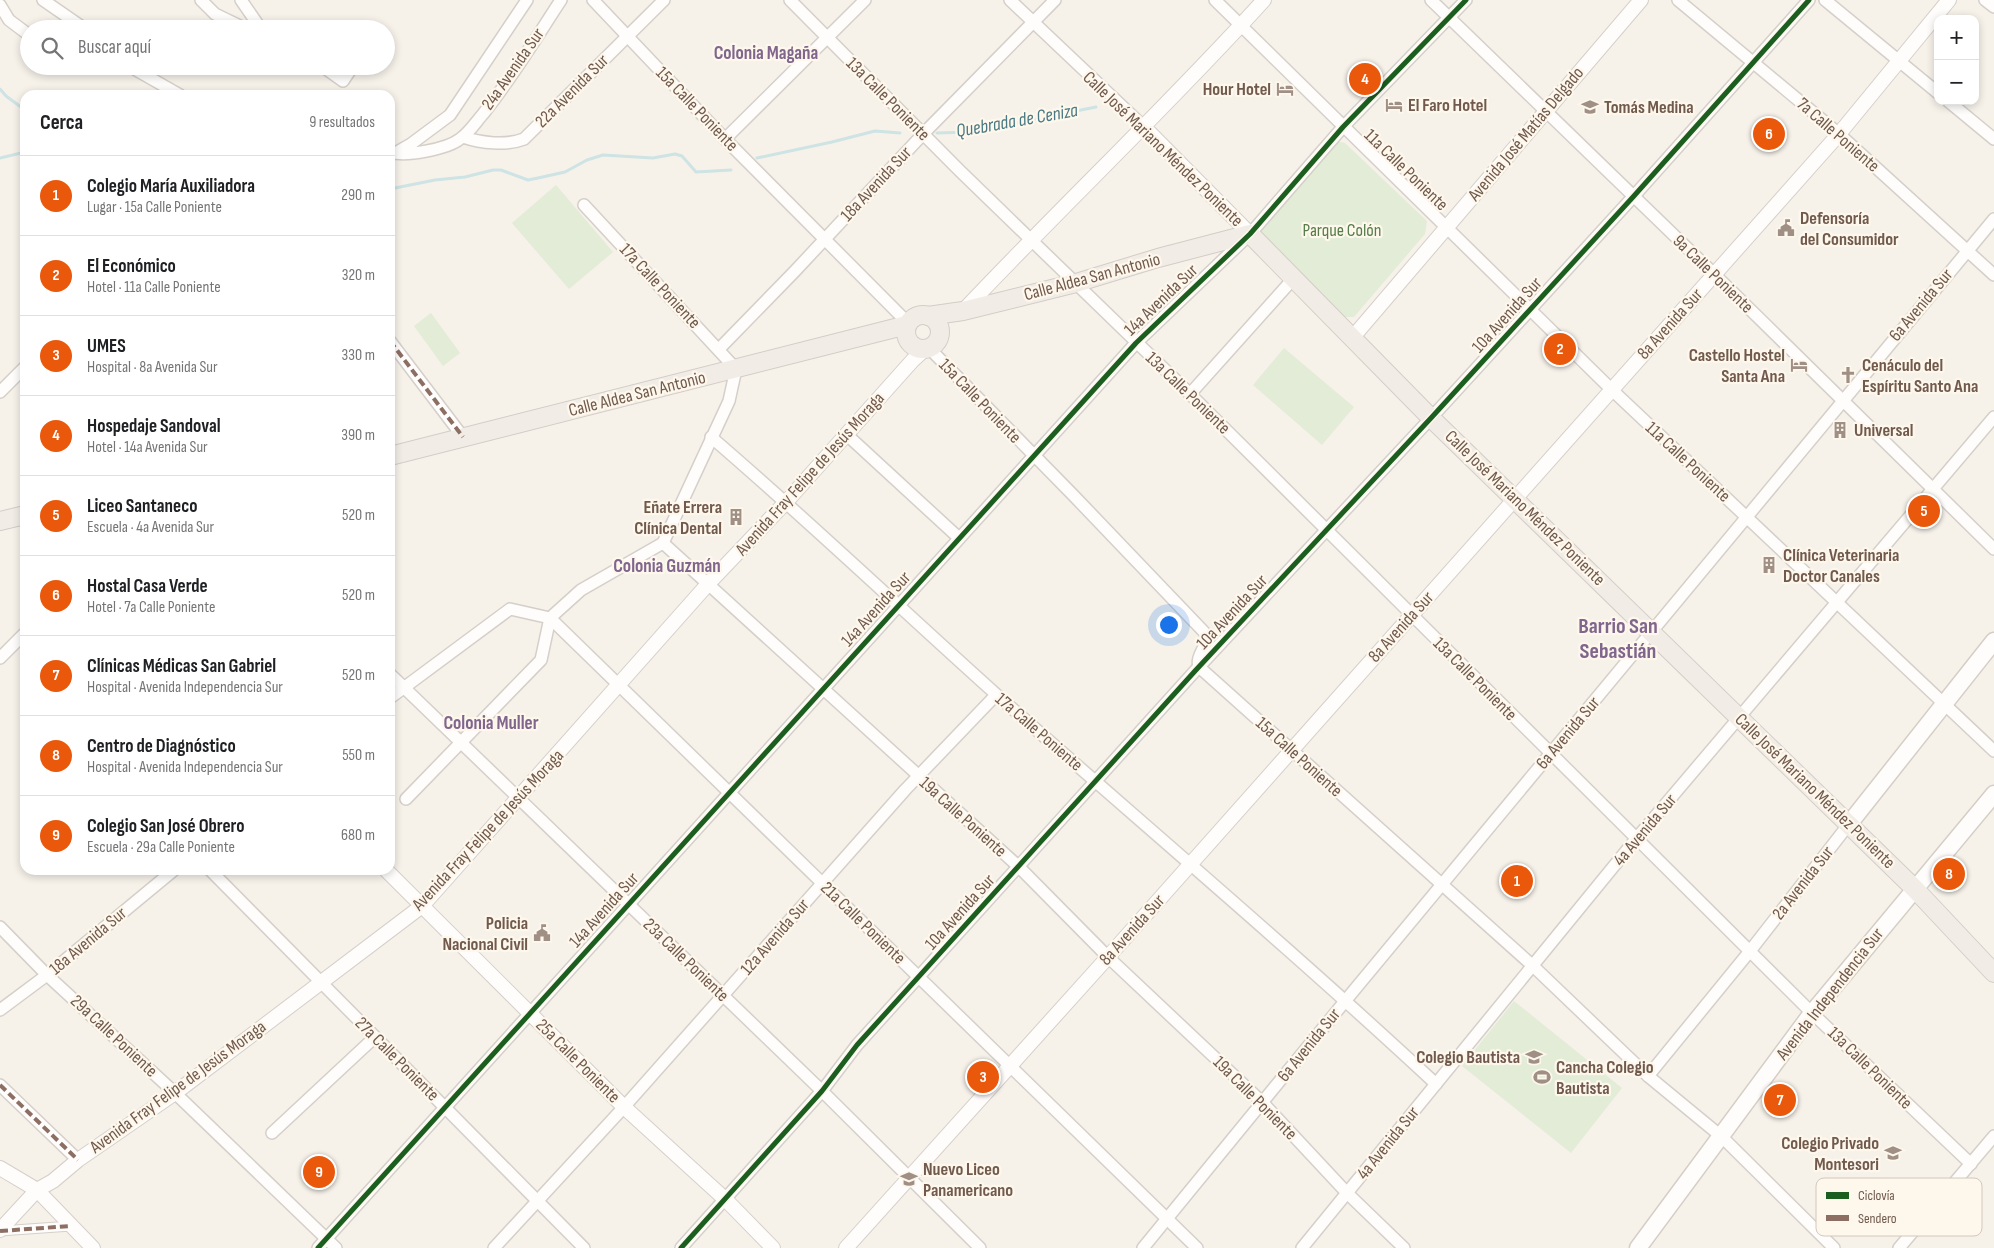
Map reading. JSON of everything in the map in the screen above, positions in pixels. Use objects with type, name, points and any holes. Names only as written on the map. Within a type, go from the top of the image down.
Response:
[{"type":"main road","name":"Calle Aldea San Antonio","points":[[395,455],[883,332],[917,341],[917,316],[963,311],[1076,283],[1158,258],[1250,234]]},
{"type":"main road","name":"Calle José Mariano Méndez Poniente","points":[[1250,234],[1431,418],[1516,498],[1914,888],[1994,973]]},
{"type":"main road","points":[[917,341],[963,311]]},
{"type":"main road","points":[[917,341],[939,327],[928,316]]},
{"type":"main road","points":[[0,521],[20,517]]},
{"type":"main road","name":"2a Avenida Sur","points":[[1849,824],[1994,642]]},
{"type":"main road","name":"Avenida Independencia Sur","points":[[1638,1248],[1812,1013],[1994,794]]},
{"type":"street","points":[[43,0],[72,20]]},
{"type":"street","points":[[201,0],[215,14],[227,20]]},
{"type":"street","points":[[241,0],[255,20]]},
{"type":"street","points":[[395,152],[411,144],[450,114],[527,0]]},
{"type":"street","name":"24a Avenida Sur","points":[[463,137],[499,94],[561,0]]},
{"type":"street","name":"15a Calle Poniente","points":[[593,0],[725,139],[825,238],[917,341],[1074,496],[1206,634],[1206,641],[1197,661],[1199,667],[1533,966],[1648,1076],[1722,1137],[1816,1230]]},
{"type":"street","name":"22a Avenida Sur","points":[[463,137],[478,142],[515,142],[524,139],[664,0]]},
{"type":"street","name":"13a Calle Poniente","points":[[790,0],[1030,240],[1190,394],[1812,1013],[1971,1164]]},
{"type":"street","points":[[725,139],[865,0]]},
{"type":"street","name":"Calle José Mariano Méndez Poniente","points":[[1010,0],[1033,24],[1143,126],[1250,234]]},
{"type":"street","name":"18a Avenida Sur","points":[[719,349],[924,133],[1055,0]]},
{"type":"street","name":"11a Calle Poniente","points":[[1215,0],[1611,389],[1994,751]]},
{"type":"street","points":[[963,311],[1264,0]]},
{"type":"street","name":"9a Calle Poniente","points":[[1431,0],[1994,549]]},
{"type":"street","name":"14a Avenida Sur","points":[[318,1248],[822,688],[1136,343],[1250,234],[1343,127],[1466,0]]},
{"type":"street","name":"Avenida José Matías Delgado","points":[[1353,337],[1641,0]]},
{"type":"street","name":"7a Calle Poniente","points":[[1678,0],[1838,134],[1994,275]]},
{"type":"street","name":"10a Avenida Sur","points":[[681,1248],[822,1091],[857,1046],[1199,667],[1530,310],[1809,0]]},
{"type":"street","points":[[1825,0],[1934,90]]},
{"type":"street","name":"8a Avenida Sur","points":[[846,1248],[1108,957],[1838,134],[1949,0]]},
{"type":"street","points":[[1985,0],[1994,7]]},
{"type":"street","points":[[0,5],[8,20],[20,29]]},
{"type":"street","points":[[145,75],[171,90]]},
{"type":"street","points":[[335,75],[343,81],[347,75]]},
{"type":"street","points":[[1953,105],[1994,139]]},
{"type":"street","points":[[395,154],[434,149],[451,144],[463,137]]},
{"type":"street","name":"17a Calle Poniente","points":[[584,205],[736,368]]},
{"type":"street","name":"6a Avenida Sur","points":[[1142,1248],[1842,400],[1994,219]]},
{"type":"street","points":[[1190,394],[1293,279]]},
{"type":"street","name":"Avenida Fray Felipe de Jesús Moraga","points":[[0,1230],[37,1190],[53,1181],[78,1160],[175,1092],[422,906],[708,584],[786,502],[846,434],[917,341]]},
{"type":"street","points":[[395,348],[463,437]]},
{"type":"street","points":[[406,799],[542,658],[550,618],[581,590],[663,543],[729,401],[736,368]]},
{"type":"street","points":[[0,392],[20,372]]},
{"type":"street","name":"4a Avenida Sur","points":[[1302,1248],[1636,839],[1994,417]]},
{"type":"street","points":[[846,434],[959,538]]},
{"type":"street","name":"17a Calle Poniente","points":[[711,437],[786,502],[996,695],[1346,1000],[1436,1084]]},
{"type":"street","name":"19a Calle Poniente","points":[[663,543],[1019,867],[1108,957],[1263,1103],[1347,1193],[1404,1248]]},
{"type":"street","points":[[395,694],[510,610],[550,618]]},
{"type":"street","name":"21a Calle Poniente","points":[[550,618],[1197,1248]]},
{"type":"street","points":[[0,658],[20,638]]},
{"type":"street","name":"23a Calle Poniente","points":[[395,679],[822,1091],[980,1248]]},
{"type":"street","name":"12a Avenida Sur","points":[[494,1248],[624,1107],[919,776],[996,695]]},
{"type":"street","name":"2a Avenida Sur","points":[[1648,1076],[1750,951],[1849,824]]},
{"type":"street","name":"18a Avenida Sur","points":[[0,1010],[47,975],[168,875]]},
{"type":"street","name":"27a Calle Poniente","points":[[215,875],[584,1248]]},
{"type":"street","name":"25a Calle Poniente","points":[[391,875],[624,1107],[726,1200],[773,1248]]},
{"type":"street","name":"29a Calle Poniente","points":[[0,927],[47,975],[175,1092],[336,1248]]},
{"type":"street","points":[[272,1133],[375,1037]]},
{"type":"street","points":[[0,1085],[78,1160]]},
{"type":"street","points":[[1959,1178],[1994,1136]]},
{"type":"street","points":[[0,1168],[37,1190],[93,1248]]},
{"type":"street","points":[[0,1230],[71,1226]]},
{"type":"street","name":"15a Calle Poniente","points":[[1822,1236],[1834,1248]]},
{"type":"street","points":[[1899,1248],[1909,1236]]},
{"type":"green space","name":"Parque Colón","points":[[1336,141],[1345,143],[1427,221],[1425,234],[1354,317],[1337,317],[1256,236],[1257,225]]},
{"type":"green space","points":[[556,185],[613,252],[569,289],[512,223]]},
{"type":"green space","points":[[431,313],[460,353],[443,366],[414,326]]},
{"type":"green space","points":[[1284,348],[1354,407],[1322,445],[1253,385]]},
{"type":"green space","name":"Cancha Colegio Bautista","points":[[1514,1001],[1622,1088],[1571,1153],[1462,1066]]},
{"type":"waterway","points":[[0,89],[20,106]]},
{"type":"waterway","name":"Quebrada de Ceniza","points":[[937,133],[971,132],[1096,107]]},
{"type":"waterway","name":"Quebrada de Ceniza","points":[[757,158],[875,131],[900,133]]},
{"type":"waterway","name":"Quebrada de Ceniza","points":[[0,158],[20,153]]},
{"type":"waterway","name":"Quebrada de Ceniza","points":[[395,188],[435,180],[465,177],[493,170],[501,170],[528,180],[565,172],[587,160],[603,155],[653,158],[675,154],[682,156],[696,172],[731,170]]},
{"type":"marked path","points":[[395,348],[463,437]]},
{"type":"marked path","points":[[0,1085],[78,1160]]},
{"type":"marked path","points":[[0,1231],[71,1226]]},
{"type":"cycle path","points":[[318,1248],[1136,343],[1250,234],[1343,127],[1466,0]]},
{"type":"cycle path","points":[[681,1248],[822,1091],[857,1045],[1195,671],[1431,418],[1633,197],[1809,0]]},
{"type":"place","name":"Hospedaje Sandoval","points":[[1365,79]]},
{"type":"place","name":"Hour Hotel","points":[[1285,89]]},
{"type":"place","name":"El Faro Hotel","points":[[1394,105]]},
{"type":"place","name":"Tomás Medina","points":[[1590,107]]},
{"type":"place","name":"Hostal Casa Verde","points":[[1769,134]]},
{"type":"place","name":"Defensoría del Consumidor","points":[[1786,228]]},
{"type":"place","name":"El Económico","points":[[1560,349]]},
{"type":"place","name":"Castello Hostel Santa Ana","points":[[1799,365]]},
{"type":"place","name":"Cenáculo del Espíritu Santo Ana","points":[[1848,375]]},
{"type":"place","name":"Universal","points":[[1840,430]]},
{"type":"place","name":"Liceo Santaneco","points":[[1924,511]]},
{"type":"place","name":"Eñate Errera Clínica Dental","points":[[736,517]]},
{"type":"place","name":"Clínica Veterinaria Doctor Canales","points":[[1769,565]]},
{"type":"place","name":"Centro de Diagnóstico","points":[[1949,874]]},
{"type":"place","name":"Colegio María Auxiliadora","points":[[1517,881]]},
{"type":"place","name":"Policia Nacional Civil","points":[[542,933]]},
{"type":"place","name":"Colegio Bautista","points":[[1534,1057]]},
{"type":"place","name":"UMES","points":[[983,1077]]},
{"type":"place","name":"Cancha Colegio Bautista","points":[[1542,1077]]},
{"type":"place","name":"Clínicas Médicas San Gabriel","points":[[1780,1100]]},
{"type":"place","name":"Colegio Privado Montesori","points":[[1893,1153]]},
{"type":"place","name":"Colegio San José Obrero","points":[[319,1172]]},
{"type":"place","name":"Nuevo Liceo Panamericano","points":[[909,1179]]},
{"type":"district","name":"Colonia Magaña","points":[[766,53]]},
{"type":"district","name":"Colonia Guzmán","points":[[667,566]]},
{"type":"district","name":"Barrio San Sebastián","points":[[1618,638]]},
{"type":"district","name":"Colonia Muller","points":[[491,723]]}]
